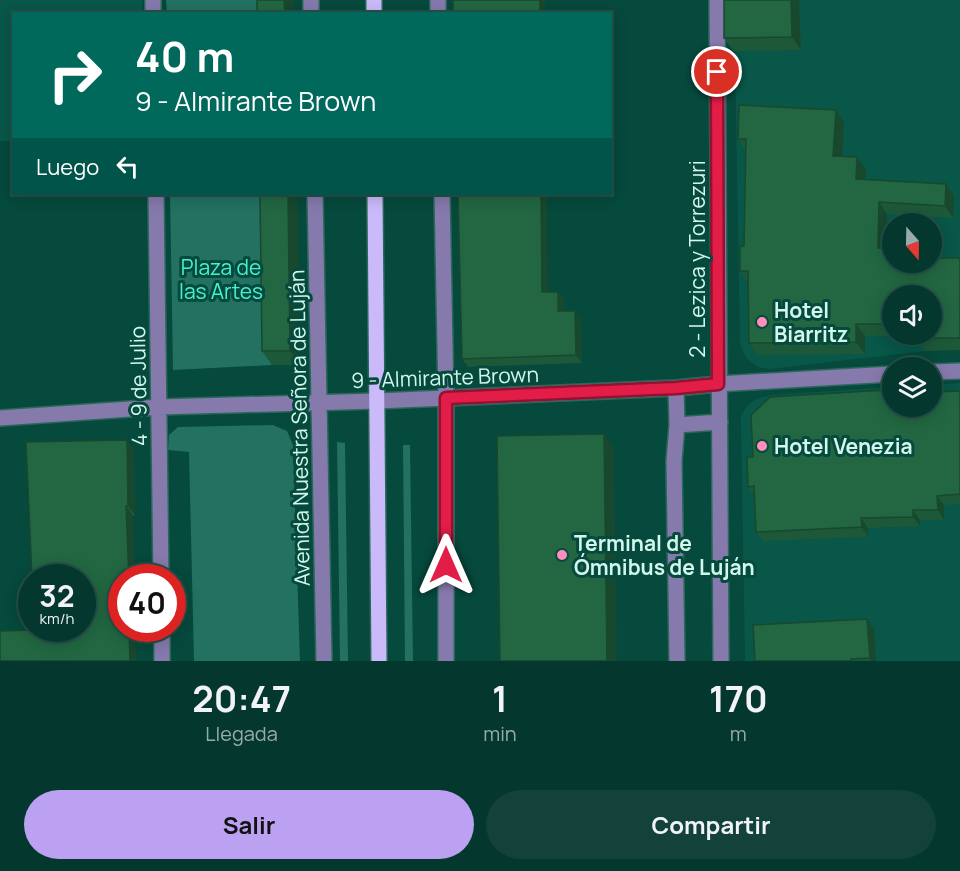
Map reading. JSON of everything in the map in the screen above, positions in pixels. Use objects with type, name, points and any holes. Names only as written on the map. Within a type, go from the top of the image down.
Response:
[{"type":"main road","points":[[375,195],[379,661]]},
{"type":"street","name":"2 - Lezica y Torrezuri","points":[[717,0],[721,661]]},
{"type":"street","name":"4 - 9 de Julio","points":[[156,195],[161,564]]},
{"type":"street","name":"Avenida Nuestra Señora de Luján","points":[[315,195],[324,661]]},
{"type":"street","points":[[442,195],[446,398],[446,661]]},
{"type":"street","points":[[942,372],[960,371]]},
{"type":"street","name":"9 - Almirante Brown","points":[[0,418],[159,407],[377,401],[676,388],[882,375]]},
{"type":"street","points":[[676,388],[677,425],[674,461],[677,661]]},
{"type":"street","points":[[677,425],[720,422]]},
{"type":"street","points":[[162,642],[162,661]]},
{"type":"shaded area","points":[[0,0],[142,0],[142,12],[12,12],[12,141],[0,141]]},
{"type":"shaded area","points":[[734,0],[960,0],[960,347],[770,369],[758,367],[747,359],[740,342]]},
{"type":"shaded area","points":[[960,383],[960,661],[745,661],[741,416],[747,406],[756,399],[770,395],[882,388],[882,417],[942,417],[942,384]]},
{"type":"green space","points":[[166,0],[267,0],[267,12],[167,12]]},
{"type":"green space","name":"Plaza de las Artes","points":[[170,195],[269,195],[272,365],[173,370]]},
{"type":"green space","points":[[273,425],[287,431],[293,445],[300,661],[194,661],[189,452],[168,450],[169,435],[178,427]]},
{"type":"green space","points":[[337,442],[345,443],[348,661],[340,661]]},
{"type":"green space","points":[[403,445],[410,445],[413,661],[405,661]]},
{"type":"building","points":[[257,0],[284,0],[285,12],[257,12]]},
{"type":"building","points":[[453,0],[540,0],[540,12],[453,12]]},
{"type":"building","points":[[724,0],[791,0],[792,37],[724,38]]},
{"type":"building","points":[[739,105],[836,110],[833,156],[857,157],[856,179],[946,184],[945,206],[879,202],[878,248],[882,248],[882,273],[942,273],[942,258],[960,258],[960,338],[942,338],[942,285],[882,285],[882,324],[856,324],[856,342],[749,343],[748,271],[740,271],[740,246],[744,246],[746,139],[738,139]]},
{"type":"building","points":[[260,195],[288,195],[290,351],[262,351]]},
{"type":"building","points":[[458,195],[541,195],[542,292],[558,292],[558,311],[575,311],[576,355],[462,359]]},
{"type":"building","points":[[882,391],[882,417],[942,417],[942,392],[960,391],[960,494],[937,496],[938,510],[913,510],[913,517],[861,518],[862,527],[756,532],[754,486],[748,487],[747,457],[753,457],[751,415],[770,397]]},
{"type":"building","name":"Terminal de Ómnibus de Luján","points":[[604,434],[607,661],[500,661],[497,436]]},
{"type":"building","points":[[127,440],[128,564],[108,564],[108,642],[129,642],[130,661],[0,661],[0,631],[18,630],[18,642],[96,642],[96,564],[31,564],[26,442]]},
{"type":"building","points":[[867,619],[870,658],[851,659],[851,661],[755,661],[753,625]]},
{"type":"place","name":"Hotel Biarritz","points":[[762,322]]},
{"type":"place","name":"Hotel Venezia","points":[[762,446]]},
{"type":"place","name":"Terminal de Ómnibus de Luján","points":[[562,555]]},
{"type":"route","points":[[446,565],[446,398],[676,388],[718,384],[717,72]]}]
